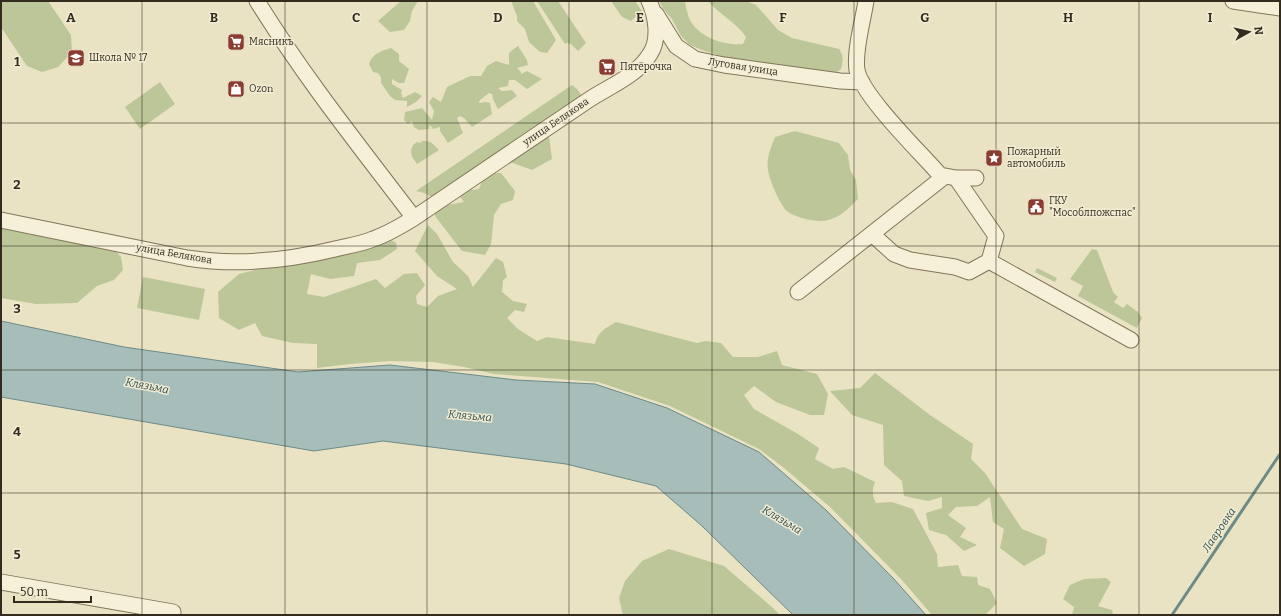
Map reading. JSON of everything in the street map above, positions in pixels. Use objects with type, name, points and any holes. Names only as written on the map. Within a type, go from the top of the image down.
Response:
[{"type":"street","points":[[257,1],[275,30],[361,149],[414,218]]},
{"type":"street","points":[[866,1],[856,57],[857,72],[870,96],[887,117],[940,175],[976,178]]},
{"type":"street","points":[[1233,1],[1280,8]]},
{"type":"street","name":"улица Белякова","points":[[1,220],[187,258],[234,263],[271,261],[318,253],[373,240],[389,233],[414,218],[588,100],[624,79],[640,66],[651,53],[654,43],[655,24],[650,3]]},
{"type":"street","name":"Луговая улица","points":[[650,3],[676,46],[696,59],[740,67],[840,81],[862,82]]},
{"type":"street","points":[[798,292],[872,234],[951,177]]},
{"type":"street","points":[[872,234],[894,254],[910,260],[955,266],[969,272],[989,261],[996,236],[951,177]]},
{"type":"street","points":[[989,261],[1131,340]]},
{"type":"street","points":[[1,582],[172,612]]},
{"type":"green space","points":[[1,1],[48,1],[71,35],[72,52],[58,67],[42,72],[27,66],[1,27]]},
{"type":"green space","points":[[401,1],[418,1],[412,11],[410,21],[404,30],[390,32],[378,21]]},
{"type":"green space","points":[[511,1],[533,1],[556,40],[547,53],[540,52],[529,42],[525,29],[517,21],[517,16]]},
{"type":"green space","points":[[537,1],[558,1],[586,43],[578,51],[571,44],[565,44]]},
{"type":"green space","points":[[611,1],[635,1],[642,11],[631,21],[622,17]]},
{"type":"green space","points":[[659,1],[685,1],[690,20],[699,31],[720,42],[743,44],[746,37],[738,27],[708,1],[746,1],[756,5],[778,30],[792,38],[839,49],[843,59],[841,69],[833,75],[743,63],[705,51],[690,45],[681,36],[672,19],[664,10]]},
{"type":"green space","points":[[518,46],[527,60],[528,65],[517,68],[521,74],[527,71],[542,79],[527,89],[515,80],[509,80],[508,86],[498,88],[502,91],[512,90],[517,96],[498,109],[492,94],[489,93],[480,100],[479,103],[490,103],[492,114],[472,127],[464,118],[460,116],[457,118],[463,133],[448,143],[440,131],[440,127],[433,129],[430,125],[429,129],[419,130],[414,127],[412,121],[408,124],[404,120],[405,112],[422,108],[432,120],[434,111],[429,102],[433,97],[441,102],[447,87],[470,76],[481,76],[487,66],[496,61],[509,65],[510,53]]},
{"type":"green space","points":[[391,48],[399,54],[399,61],[409,69],[404,83],[399,83],[392,79],[392,84],[402,90],[401,93],[403,98],[415,92],[422,96],[416,102],[407,107],[407,101],[395,100],[390,96],[381,83],[381,77],[378,73],[373,72],[369,64],[375,55]]},
{"type":"green space","points":[[160,82],[175,104],[140,129],[125,107]]},
{"type":"green space","points":[[572,85],[582,96],[432,197],[416,191]]},
{"type":"green space","points":[[795,131],[839,143],[848,155],[850,170],[856,180],[858,199],[844,212],[833,219],[824,221],[801,218],[787,211],[778,198],[769,174],[769,153],[775,137]]},
{"type":"green space","points":[[549,136],[552,159],[532,170],[507,161]]},
{"type":"green space","points":[[422,141],[433,144],[439,150],[417,164],[412,157],[411,150],[413,145]]},
{"type":"green space","points":[[491,173],[501,173],[515,191],[513,200],[501,204],[494,215],[491,244],[485,255],[462,251],[435,216],[435,210],[442,206],[464,202],[458,194],[468,188],[473,190],[479,189],[482,181]]},
{"type":"green space","points":[[428,225],[437,234],[453,262],[468,276],[473,287],[496,258],[503,262],[507,277],[503,280],[502,292],[513,301],[527,304],[524,312],[515,310],[507,318],[518,329],[537,341],[547,337],[595,344],[600,333],[616,322],[697,343],[705,341],[721,343],[733,357],[758,357],[777,351],[782,365],[817,374],[828,394],[824,415],[810,415],[776,402],[754,386],[744,395],[754,409],[798,434],[819,448],[815,459],[833,469],[844,467],[875,482],[873,492],[876,503],[892,502],[913,509],[937,554],[938,567],[958,565],[962,576],[977,577],[978,585],[990,589],[997,603],[985,615],[932,615],[901,579],[830,507],[784,468],[759,449],[670,406],[598,382],[494,374],[433,362],[390,361],[317,368],[317,344],[293,343],[262,336],[255,323],[239,330],[219,318],[218,292],[239,274],[267,267],[309,261],[376,247],[390,239],[396,243],[397,249],[380,260],[357,263],[354,276],[330,279],[311,274],[307,294],[324,297],[376,279],[385,288],[404,274],[417,273],[425,285],[416,296],[417,304],[427,307],[438,296],[457,289],[437,276],[415,251]]},
{"type":"green space","points":[[1,228],[111,246],[121,257],[123,270],[114,280],[97,286],[77,303],[36,304],[1,298]]},
{"type":"green space","points":[[1092,249],[1097,250],[1113,292],[1118,297],[1114,302],[1123,308],[1127,304],[1138,312],[1142,318],[1137,328],[1078,296],[1083,286],[1070,279]]},
{"type":"green space","points":[[1037,268],[1057,278],[1055,282],[1035,272]]},
{"type":"green space","points":[[143,277],[205,289],[199,320],[137,308]]},
{"type":"green space","points":[[875,373],[930,415],[973,444],[971,459],[985,473],[1022,529],[1047,539],[1045,554],[1024,566],[1000,548],[1004,529],[993,522],[990,497],[977,506],[956,507],[948,515],[966,528],[960,537],[977,545],[964,551],[946,535],[929,530],[926,513],[942,508],[942,497],[928,501],[904,496],[902,481],[884,465],[883,425],[852,415],[830,391],[860,388]]},
{"type":"green space","points":[[669,549],[724,566],[780,615],[623,615],[619,598],[625,581],[642,561]]},
{"type":"green space","points":[[1106,578],[1111,582],[1098,606],[1112,610],[1113,615],[1072,615],[1074,607],[1063,599],[1070,585],[1084,579]]},
{"type":"water","name":"Клязьма","points":[[1,321],[124,347],[298,372],[390,365],[516,380],[595,384],[667,408],[759,452],[826,510],[893,578],[926,615],[793,615],[702,526],[656,486],[566,464],[383,441],[314,451],[1,397]]},
{"type":"waterway","name":"Лавровка","points":[[1172,615],[1280,454]]},
{"type":"place","name":"Мясникъ","points":[[236,42]]},
{"type":"place","name":"Школа № 17","points":[[76,58]]},
{"type":"place","name":"Пятёрочка","points":[[607,67]]},
{"type":"place","name":"Ozon","points":[[236,89]]},
{"type":"place","name":"Пожарный автомобиль","points":[[994,158]]},
{"type":"place","name":"ГКУ \"Мособлпожспас\"","points":[[1036,207]]}]
